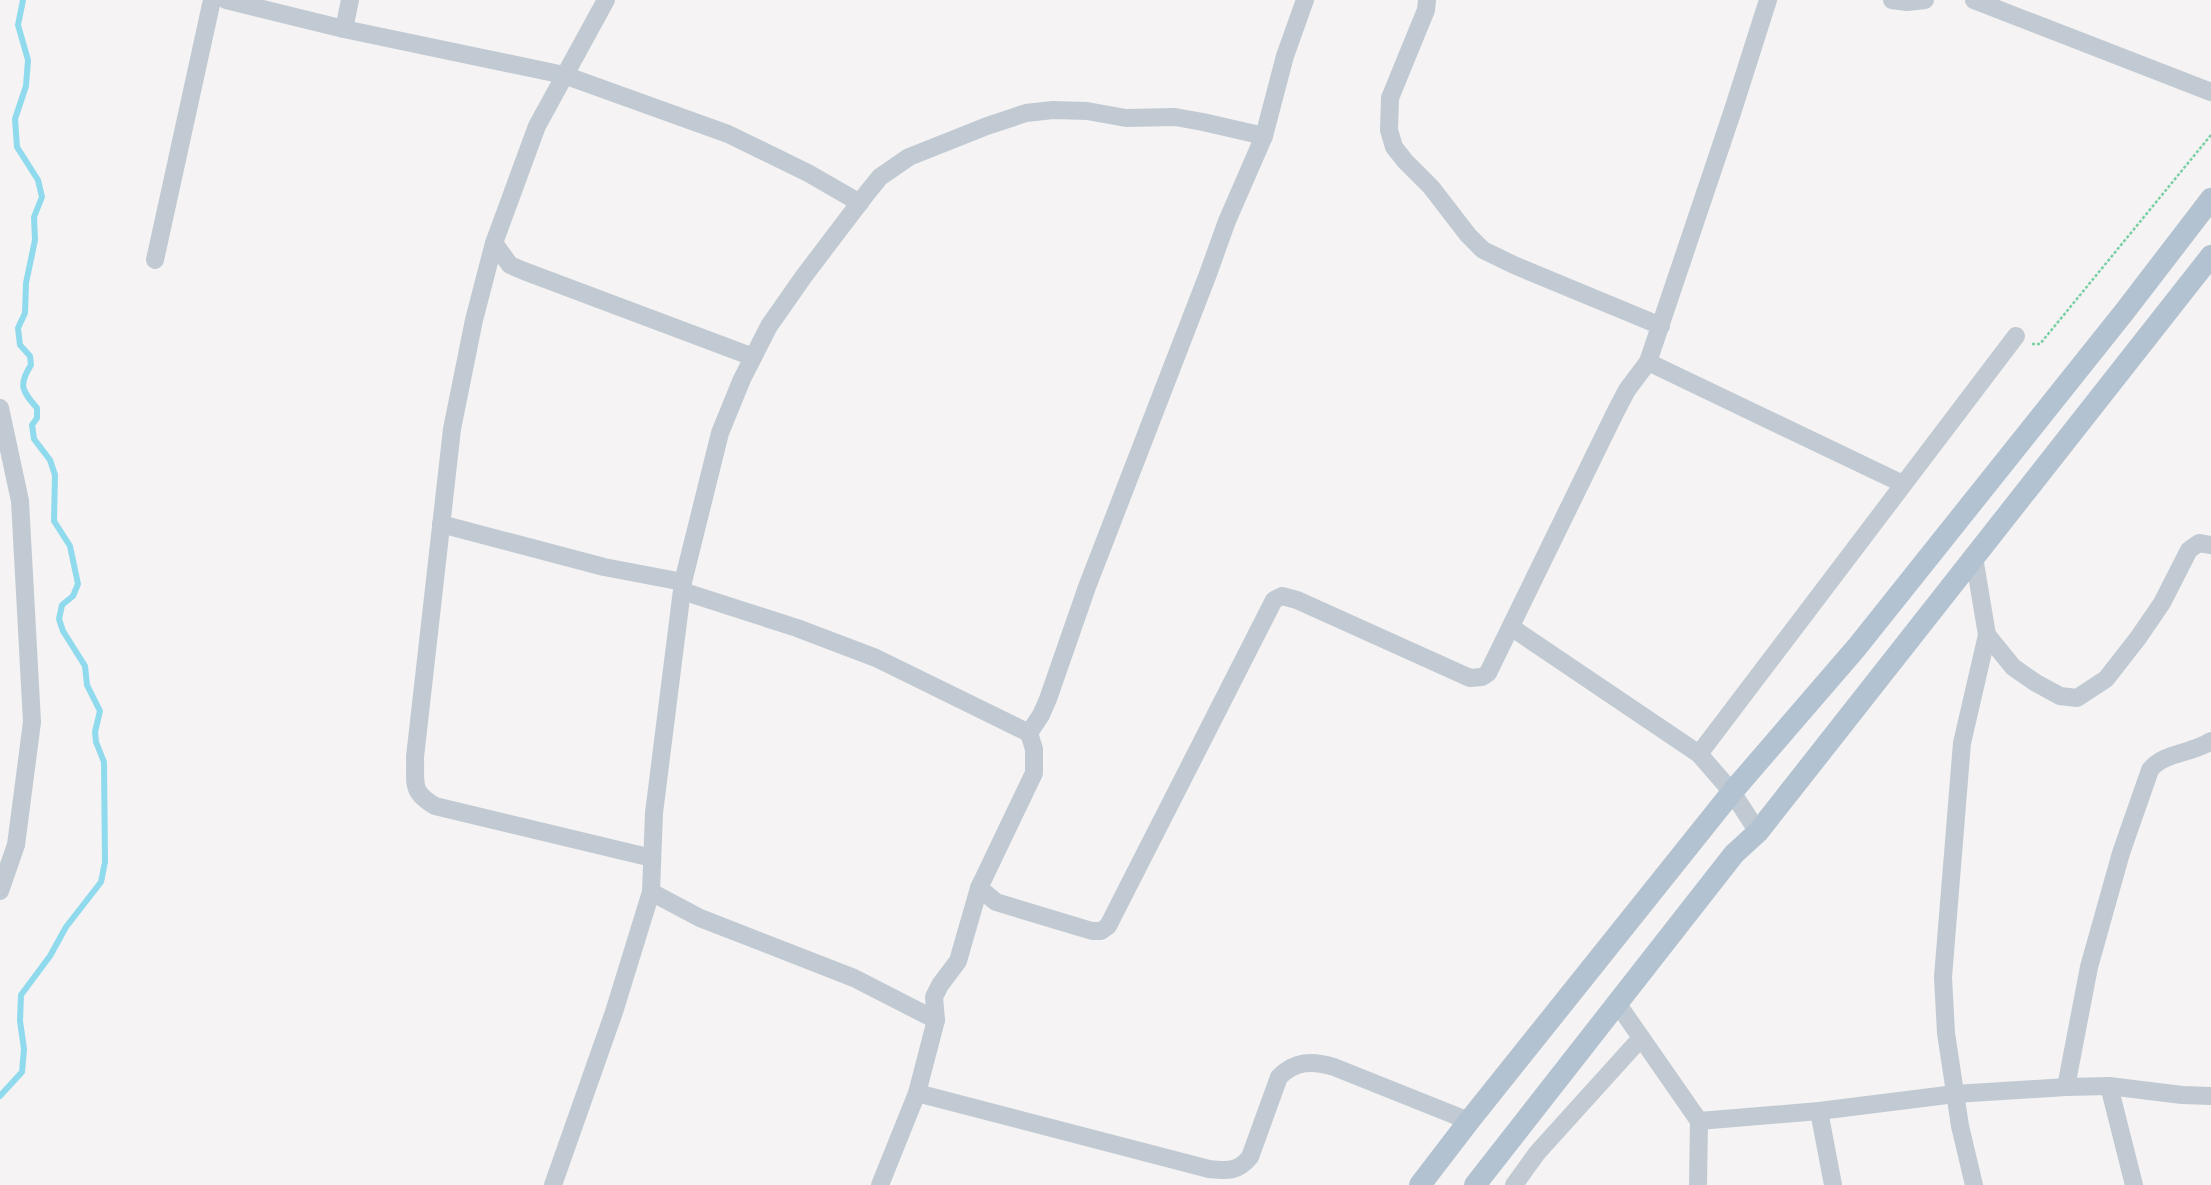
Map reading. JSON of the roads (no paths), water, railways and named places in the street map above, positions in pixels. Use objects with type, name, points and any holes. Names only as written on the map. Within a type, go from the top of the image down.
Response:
[{"type":"main road","points":[[1420,1185],[1469,1121],[1732,792],[1857,647],[2125,311],[2211,199]]},
{"type":"main road","points":[[1475,1185],[1734,854],[1758,832],[2211,256]]},
{"type":"street","points":[[155,260],[212,0]]},
{"type":"street","points":[[226,0],[344,29],[564,75],[728,134],[808,173],[860,203]]},
{"type":"street","points":[[344,29],[350,0]]},
{"type":"street","points":[[606,0],[537,126],[494,243],[474,320],[452,429],[415,756],[416,788],[420,797],[436,806],[652,858]]},
{"type":"street","points":[[1029,733],[1041,715],[1048,699],[1086,587],[1208,274],[1227,221],[1264,136],[1285,56],[1305,0]]},
{"type":"street","points":[[1427,0],[1426,10],[1390,98],[1389,130],[1394,147],[1404,161],[1431,187],[1468,235],[1483,250],[1514,265],[1661,326]]},
{"type":"street","points":[[979,888],[996,902],[1092,931],[1101,931],[1108,926],[1274,600],[1282,596],[1297,600],[1470,678],[1482,677],[1488,673],[1615,413],[1627,390],[1648,362],[1768,0]]},
{"type":"street","points":[[1892,0],[1907,2],[1925,0]]},
{"type":"street","points":[[1974,0],[2211,92]]},
{"type":"street","points":[[553,1185],[614,1012],[651,892],[654,813],[682,587],[720,433],[753,357],[769,326],[804,276],[880,178],[909,157],[987,126],[1026,113],[1053,110],[1087,111],[1126,118],[1175,117],[1264,136]]},
{"type":"street","points":[[494,243],[510,265],[753,357]]},
{"type":"street","points":[[1699,754],[2016,336]]},
{"type":"street","points":[[1648,362],[1903,484]]},
{"type":"street","points":[[0,408],[20,501],[32,722],[16,845],[0,891]]},
{"type":"street","points":[[441,524],[682,587],[876,658],[1029,733],[1034,749],[1034,773],[979,888],[958,961],[940,985],[934,997],[936,1020],[917,1093],[880,1185]]},
{"type":"street","points":[[1987,635],[2013,667],[2036,683],[2060,696],[2077,698],[2106,679],[2133,644],[2162,603],[2189,550],[2199,543],[2211,545]]},
{"type":"street","points":[[1974,557],[1987,635],[1962,743],[1943,977],[1946,1033],[1955,1094],[1960,1126],[1974,1185]]},
{"type":"street","points":[[1511,627],[1699,754],[1732,792],[1758,832]]},
{"type":"street","points":[[2066,1087],[2088,967],[2121,853],[2150,770],[2156,762],[2163,758],[2182,754],[2211,741]]},
{"type":"street","points":[[651,892],[700,918],[854,978],[936,1020]]},
{"type":"street","points":[[1617,1003],[1699,1122],[1698,1185]]},
{"type":"street","points":[[1514,1185],[1537,1153],[1641,1038]]},
{"type":"street","points":[[917,1093],[1209,1169],[1231,1171],[1243,1166],[1250,1157],[1279,1077],[1287,1069],[1302,1062],[1322,1062],[1469,1121]]},
{"type":"street","points":[[2109,1086],[2134,1185]]},
{"type":"street","points":[[1699,1122],[1819,1111],[1955,1094],[2066,1087],[2109,1086],[2182,1095],[2211,1096]]},
{"type":"street","points":[[1819,1111],[1834,1185]]},
{"type":"waterway","points":[[0,1096],[22,1072],[24,1049],[20,1021],[21,995],[50,956],[66,927],[101,882],[105,862],[104,762],[96,742],[95,732],[100,711],[87,685],[85,666],[63,631],[59,619],[62,605],[73,596],[78,584],[70,546],[54,521],[55,475],[50,460],[34,439],[32,425],[37,418],[37,408],[25,392],[23,383],[31,365],[30,356],[20,345],[18,328],[25,313],[26,283],[35,240],[34,217],[42,197],[38,180],[17,147],[15,119],[26,86],[28,60],[18,25],[23,0]]}]
